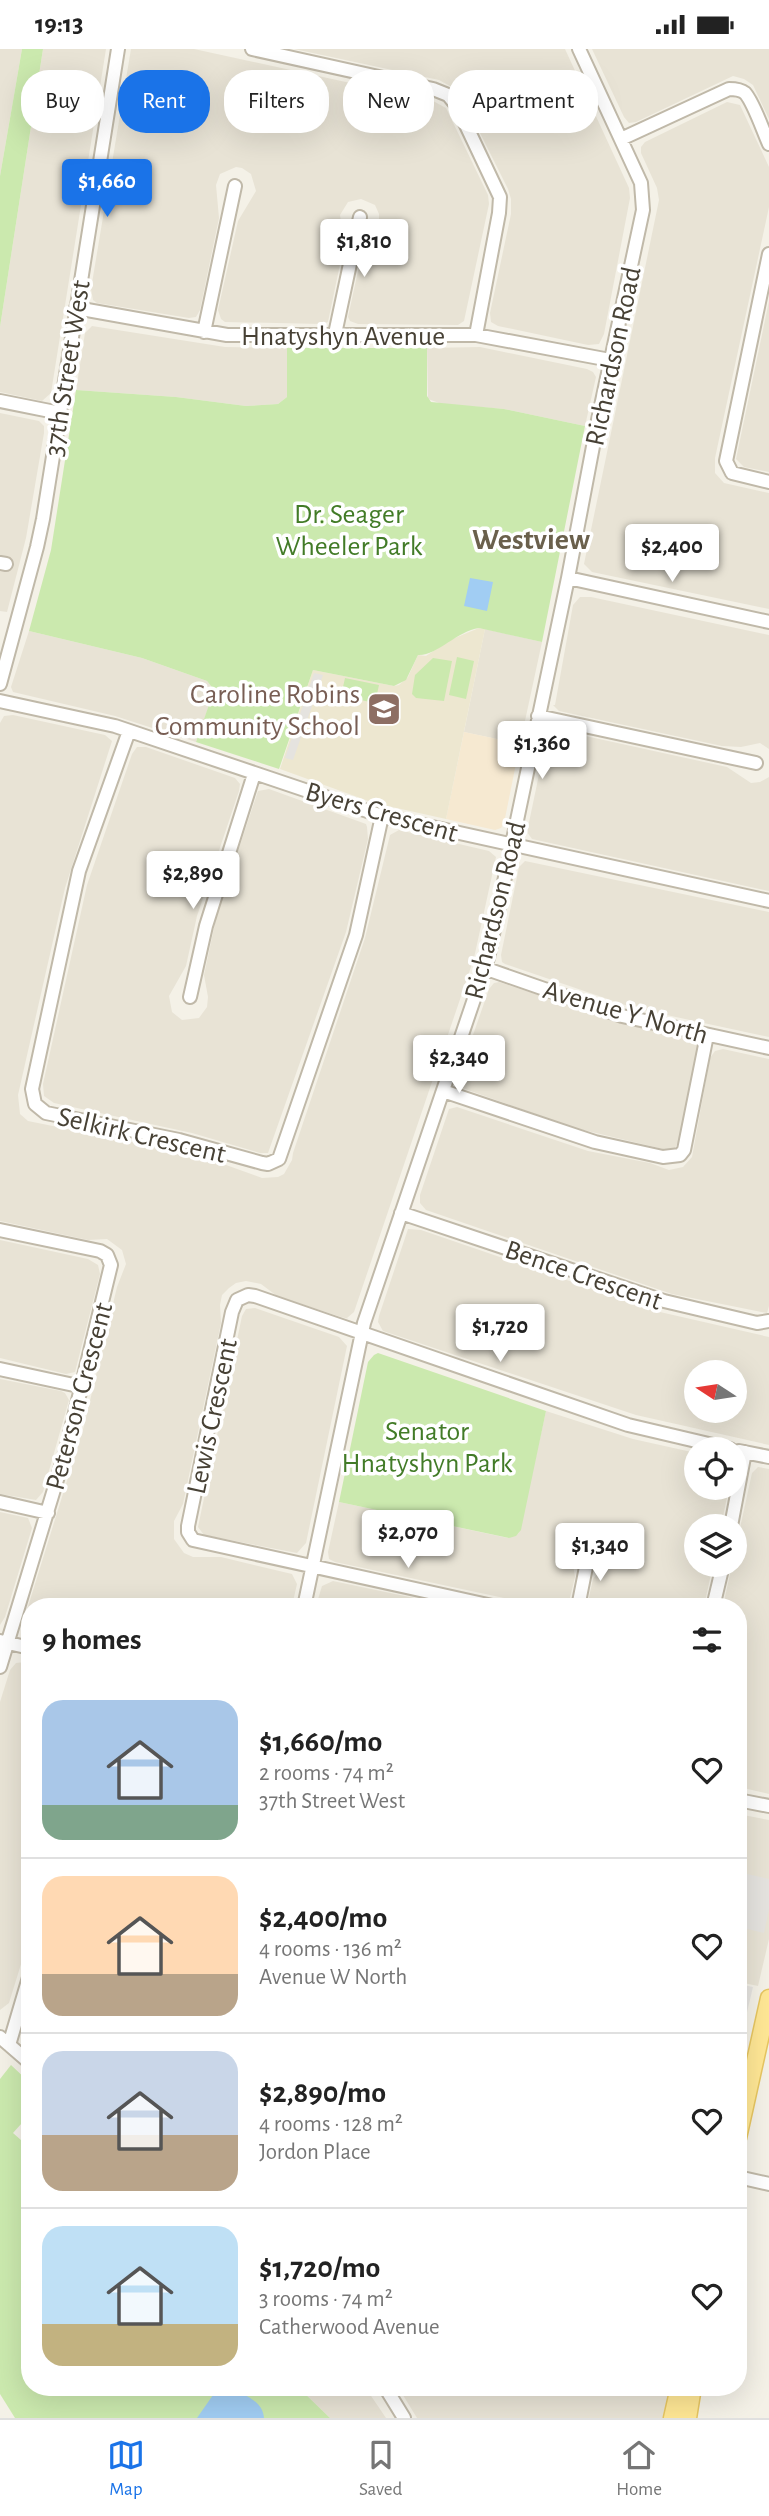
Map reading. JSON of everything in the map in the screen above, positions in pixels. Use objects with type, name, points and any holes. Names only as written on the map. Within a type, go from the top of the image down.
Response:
[{"type":"main road","points":[[747,2097],[769,1998]]},
{"type":"main road","points":[[672,2418],[677,2396]]},
{"type":"main road","points":[[688,2418],[692,2396]]},
{"type":"street","name":"37th Street West","points":[[0,684],[37,547],[118,49]]},
{"type":"street","points":[[253,49],[433,89],[453,99],[500,197],[476,335]]},
{"type":"street","name":"Richardson Road","points":[[306,1598],[362,1334],[484,968],[568,578],[644,202],[641,183],[579,49]]},
{"type":"street","points":[[621,139],[729,89],[735,89],[741,90],[747,97],[769,144]]},
{"type":"street","points":[[204,332],[235,186]]},
{"type":"street","points":[[335,334],[360,217]]},
{"type":"street","points":[[769,254],[726,461],[732,473],[769,482]]},
{"type":"street","name":"Hnatyshyn Avenue","points":[[76,308],[226,335],[476,335],[610,360]]},
{"type":"street","points":[[0,401],[60,413]]},
{"type":"street","points":[[568,578],[769,622]]},
{"type":"street","name":"Byers Crescent","points":[[0,701],[108,724],[382,816],[769,901]]},
{"type":"street","points":[[538,716],[756,763]]},
{"type":"street","name":"Selkirk Crescent","points":[[129,731],[74,891],[32,1089],[35,1104],[46,1113],[179,1140],[262,1163],[268,1164],[279,1159],[356,935],[382,816]]},
{"type":"street","points":[[190,997],[209,916],[254,774]]},
{"type":"street","name":"Avenue Y North","points":[[484,968],[622,1016],[769,1048]]},
{"type":"street","points":[[443,1091],[595,1142],[663,1157],[674,1156],[684,1150],[707,1035]]},
{"type":"street","name":"Bence Crescent","points":[[401,1213],[664,1301],[757,1323],[769,1321]]},
{"type":"street","name":"Peterson Crescent","points":[[0,1230],[100,1251],[109,1259],[110,1272],[83,1387],[48,1513],[4,1642],[0,1667]]},
{"type":"street","name":"Lewis Crescent","points":[[313,1567],[193,1540],[188,1532],[232,1312],[237,1300],[248,1295],[255,1296],[362,1334]]},
{"type":"street","points":[[362,1334],[628,1425],[684,1438]]},
{"type":"street","points":[[0,1369],[83,1387]]},
{"type":"street","points":[[747,1452],[769,1457]]},
{"type":"street","points":[[0,1502],[48,1513]]},
{"type":"street","points":[[580,1598],[589,1552]]},
{"type":"street","points":[[313,1567],[456,1598]]},
{"type":"street","points":[[715,1598],[720,1577]]},
{"type":"street","points":[[747,1802],[769,1806]]},
{"type":"street","points":[[21,1997],[4,2041],[21,2055]]},
{"type":"street","points":[[747,2179],[769,2184]]},
{"type":"street","points":[[391,2396],[404,2418]]},
{"type":"shaded area","points":[[0,49],[22,49],[0,176]]},
{"type":"shaded area","points":[[43,49],[106,49],[103,70],[40,70]]},
{"type":"shaded area","points":[[131,49],[194,49],[291,70],[224,70],[224,133],[329,133],[329,78],[343,81],[343,133],[434,133],[434,102],[446,108],[448,133],[458,133],[488,195],[489,204],[464,321],[458,325],[358,324],[350,321],[348,317],[363,248],[379,224],[375,205],[361,199],[348,202],[340,215],[344,245],[328,322],[225,322],[218,310],[238,221],[256,191],[251,174],[236,167],[220,174],[216,185],[219,218],[200,310],[196,317],[97,303],[93,300],[91,289],[118,127],[118,133],[210,133],[210,70],[128,70]]},
{"type":"shaded area","points":[[294,49],[565,49],[575,70],[448,70],[448,85],[434,79],[434,70],[392,70]]},
{"type":"shaded area","points":[[592,49],[769,49],[769,119],[753,85],[733,76],[629,123]]},
{"type":"shaded area","points":[[727,102],[740,105],[769,167],[769,207],[715,458],[715,473],[724,483],[769,493],[769,609],[592,572],[584,564],[659,200],[641,147],[645,142]]},
{"type":"shaded area","points":[[598,121],[629,188],[630,198],[604,334],[599,344],[588,345],[498,326],[491,322],[490,313],[511,214],[508,189],[480,133],[598,133]]},
{"type":"shaded area","points":[[30,133],[93,133],[51,393],[42,401],[0,392],[0,327]]},
{"type":"shaded area","points":[[769,301],[769,472],[744,467],[736,459]]},
{"type":"shaded area","points":[[92,326],[225,347],[287,348],[287,397],[278,404],[246,406],[176,397],[76,390],[85,333]]},
{"type":"shaded area","points":[[480,347],[593,372],[596,377],[585,426],[504,409],[442,404],[428,399],[427,348]]},
{"type":"shaded area","points":[[0,413],[39,421],[44,426],[26,538],[7,612],[0,611]]},
{"type":"shaded area","points":[[580,597],[591,597],[769,635],[769,749],[760,743],[741,747],[722,746],[559,711],[553,705],[573,605]]},
{"type":"shaded area","name":"Caroline Robins Community School","points":[[479,628],[485,629],[446,819],[374,803],[280,769],[313,670],[399,685],[408,677],[418,655],[426,656],[450,640]]},
{"type":"shaded area","points":[[485,629],[542,642],[520,744],[464,732]]},
{"type":"shaded area","points":[[29,631],[142,658],[207,681],[211,686],[211,700],[196,742],[115,716],[13,692],[11,687]]},
{"type":"shaded area","points":[[314,673],[323,675],[293,760],[285,758]]},
{"type":"shaded area","points":[[13,715],[105,735],[112,741],[65,888],[18,1095],[20,1114],[28,1121],[201,1156],[262,1178],[284,1174],[292,1160],[365,938],[390,835],[399,830],[489,851],[496,857],[474,958],[354,1312],[347,1318],[349,1319],[341,1317],[277,1296],[261,1284],[246,1281],[236,1283],[222,1295],[221,1323],[183,1504],[174,1521],[174,1539],[184,1553],[193,1557],[221,1557],[292,1574],[297,1584],[294,1598],[31,1598],[84,1426],[117,1287],[126,1264],[122,1250],[107,1239],[88,1240],[0,1221],[0,723],[4,716]]},
{"type":"shaded area","points":[[558,730],[727,767],[751,783],[769,777],[769,891],[532,839],[527,832],[546,741],[551,732]]},
{"type":"shaded area","points":[[464,732],[520,744],[501,828],[495,830],[446,819]]},
{"type":"shaded area","points":[[137,747],[146,747],[235,778],[240,784],[197,916],[186,966],[169,996],[172,1012],[182,1020],[199,1018],[207,1007],[204,975],[217,914],[258,791],[269,789],[366,824],[367,827],[368,839],[346,932],[268,1153],[192,1133],[54,1103],[44,1096],[43,1084],[87,885],[132,754]]},
{"type":"shaded area","points":[[525,861],[769,912],[769,1037],[634,1008],[502,962],[501,955],[519,867]]},
{"type":"shaded area","points":[[499,982],[627,1024],[690,1037],[697,1041],[699,1048],[680,1138],[675,1148],[663,1149],[575,1128],[462,1088],[458,1078],[489,989]]},
{"type":"shaded area","points":[[723,1049],[769,1059],[767,1313],[672,1294],[426,1210],[420,1203],[420,1195],[449,1109],[457,1107],[588,1151],[650,1163],[669,1170],[683,1167],[692,1157],[710,1058],[715,1051]]},
{"type":"shaded area","points":[[408,1229],[421,1230],[660,1312],[769,1337],[769,1445],[747,1440],[747,1437],[734,1437],[636,1415],[383,1331],[378,1322]]},
{"type":"shaded area","points":[[0,1240],[88,1259],[98,1265],[100,1274],[75,1372],[66,1374],[0,1358]]},
{"type":"shaded area","points":[[255,1308],[339,1337],[347,1346],[306,1543],[297,1553],[204,1535],[198,1527],[242,1316],[246,1309]]},
{"type":"shaded area","points":[[0,1379],[61,1391],[69,1400],[43,1492],[36,1500],[0,1494]]},
{"type":"shaded area","points":[[546,1411],[633,1439],[684,1450],[684,1500],[726,1500],[724,1514],[684,1514],[684,1577],[710,1577],[706,1598],[589,1598],[593,1579],[607,1561],[610,1550],[606,1539],[596,1533],[583,1533],[572,1543],[575,1577],[570,1598],[504,1598],[335,1562],[329,1559],[328,1552],[339,1502],[508,1538],[519,1533]]},
{"type":"shaded area","points":[[758,1467],[769,1469],[769,1794],[747,1789],[747,1598],[725,1598],[729,1577],[747,1577],[747,1514],[743,1514],[752,1473]]},
{"type":"shaded area","points":[[0,1512],[28,1518],[32,1528],[5,1617],[0,1625]]},
{"type":"shaded area","points":[[333,1581],[414,1598],[318,1598],[322,1586]]},
{"type":"shaded area","points":[[21,1662],[21,1964],[9,2003],[0,2010],[0,1702],[10,1670],[16,1663]]},
{"type":"shaded area","points":[[747,1816],[769,1820],[769,1939],[758,1986],[747,1984]]},
{"type":"shaded area","points":[[747,1874],[769,1879],[769,1909],[764,1933],[747,1929]]},
{"type":"shaded area","points":[[747,1986],[753,1987],[747,2012]]},
{"type":"shaded area","points":[[307,2396],[371,2396],[386,2418],[330,2418]]},
{"type":"shaded area","points":[[404,2396],[669,2396],[664,2418],[417,2418]]},
{"type":"green space","points":[[22,49],[43,49],[40,70],[21,70],[21,133],[30,133],[0,327],[0,176]]},
{"type":"green space","name":"Dr. Seager Wheeler Park","points":[[287,348],[427,348],[427,396],[431,402],[504,409],[585,426],[542,642],[479,628],[471,630],[432,652],[418,655],[406,680],[394,686],[313,670],[279,769],[196,742],[211,699],[211,686],[207,681],[142,658],[29,631],[51,550],[76,390],[176,397],[246,406],[278,404],[287,397]]},
{"type":"green space","points":[[457,657],[474,661],[466,699],[449,695]]},
{"type":"green space","points":[[433,658],[452,661],[444,701],[416,698],[412,694],[415,675]]},
{"type":"green space","points":[[345,678],[379,685],[375,703],[341,696]]},
{"type":"green space","name":"Senator Hnatyshyn Park","points":[[378,1353],[546,1411],[521,1530],[516,1536],[509,1538],[339,1502],[368,1362]]},
{"type":"green space","points":[[11,2065],[21,2074],[21,2124],[13,2133],[21,2140],[21,2396],[307,2396],[330,2418],[15,2418],[0,2394],[0,2079]]},
{"type":"water","points":[[470,578],[493,582],[487,611],[464,606]]},
{"type":"water","points":[[212,2396],[247,2396],[260,2407],[264,2418],[197,2418]]},
{"type":"place","name":"Caroline Robins Community School","points":[[384,709]]},
{"type":"district","name":"Westview","points":[[531,539]]}]
